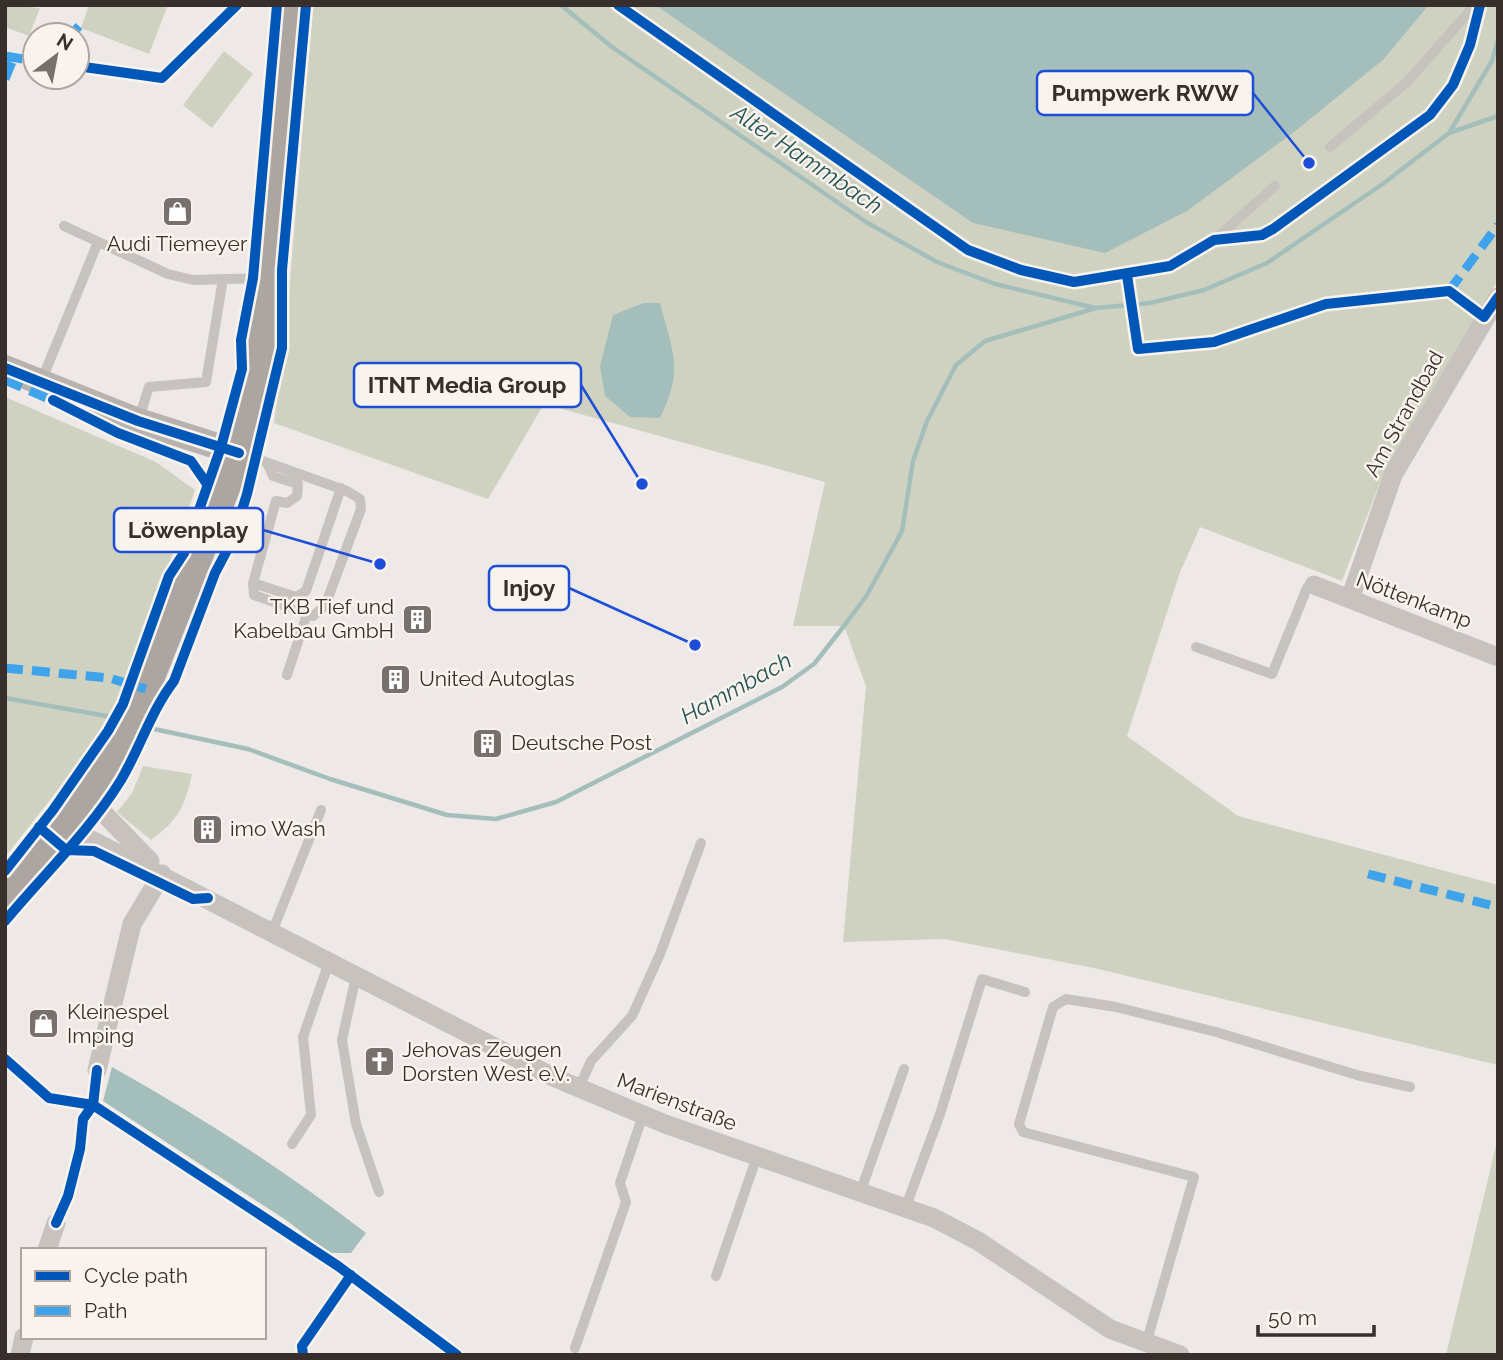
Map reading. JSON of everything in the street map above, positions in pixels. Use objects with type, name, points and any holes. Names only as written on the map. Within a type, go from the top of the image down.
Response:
[{"type":"main road","points":[[5,895],[64,826],[123,737],[138,707],[239,453],[270,278],[293,5]]},
{"type":"main road","points":[[5,368],[138,421],[239,453]]},
{"type":"street","name":"Am Strandbad","points":[[1350,599],[1393,475],[1498,297]]},
{"type":"street","name":"Nöttenkamp","points":[[1314,585],[1498,657]]},
{"type":"street","name":"Marienstraße","points":[[85,794],[162,874]]},
{"type":"street","name":"Marienstraße","points":[[64,826],[579,1088],[643,1115],[934,1218],[978,1241],[1110,1329],[1180,1355]]},
{"type":"street","points":[[97,1070],[132,924],[162,874]]},
{"type":"street","points":[[48,1248],[56,1223]]},
{"type":"lane","points":[[618,5],[937,231],[968,250],[1020,270],[1074,282],[1170,266],[1214,240],[1275,186]]},
{"type":"lane","points":[[1330,147],[1407,82],[1475,5]]},
{"type":"lane","points":[[64,226],[168,274],[193,280],[270,278]]},
{"type":"lane","points":[[40,383],[99,242]]},
{"type":"lane","points":[[138,421],[149,387],[206,382],[223,279]]},
{"type":"lane","points":[[239,453],[341,488],[360,499],[361,509],[325,606],[313,616],[254,595],[253,583],[276,501],[288,503],[297,496],[298,484],[273,476],[267,463]]},
{"type":"lane","points":[[253,583],[296,597],[306,592],[341,488]]},
{"type":"lane","points":[[1196,647],[1272,674],[1307,588],[1314,585]]},
{"type":"lane","points":[[286,675],[307,614]]},
{"type":"lane","points":[[272,932],[321,810]]},
{"type":"lane","points":[[579,1088],[591,1060],[632,1016],[660,954],[701,843]]},
{"type":"lane","points":[[292,1144],[311,1115],[303,1037],[329,962]]},
{"type":"lane","points":[[356,976],[342,1040],[356,1124],[379,1192]]},
{"type":"lane","points":[[905,1209],[940,1114],[982,979],[1025,992]]},
{"type":"lane","points":[[1146,1344],[1194,1177],[1023,1132],[1019,1124],[1053,1007],[1066,999],[1116,1007],[1216,1031],[1357,1075],[1410,1087]]},
{"type":"lane","points":[[860,1193],[904,1069]]},
{"type":"lane","points":[[575,1348],[626,1202],[620,1184],[643,1115]]},
{"type":"lane","points":[[716,1276],[757,1156]]},
{"type":"green space","points":[[5,5],[40,8],[35,21],[21,21],[21,33],[5,27]]},
{"type":"green space","points":[[89,5],[168,5],[149,54],[91,32],[91,21],[83,21]]},
{"type":"green space","points":[[313,5],[655,5],[767,80],[1384,59],[1429,5],[1498,5],[1498,280],[1383,475],[1342,581],[1200,527],[1179,575],[1127,736],[1238,816],[1498,885],[1498,1065],[1094,968],[944,939],[843,942],[866,686],[844,626],[793,626],[825,482],[544,404],[488,499],[274,423],[286,328]]},
{"type":"green space","points":[[224,51],[253,74],[212,128],[183,105]]},
{"type":"green space","points":[[5,397],[156,462],[195,490],[124,691],[95,743],[5,857]]},
{"type":"green space","points":[[143,766],[192,774],[179,812],[168,826],[151,840],[117,812],[132,793]]},
{"type":"green space","points":[[1498,1137],[1498,1355],[1446,1355]]},
{"type":"water","points":[[655,5],[1429,5],[1384,59],[1294,132],[1187,211],[1105,253],[973,223]]},
{"type":"water","points":[[643,303],[660,303],[674,361],[672,386],[660,418],[630,417],[605,396],[600,366],[613,315]]},
{"type":"water","points":[[112,1067],[242,1145],[366,1233],[351,1253],[329,1253],[286,1220],[103,1101]]},
{"type":"waterway","name":"Alter Hammbach","points":[[561,5],[612,47],[866,222],[937,262],[995,284],[1095,308]]},
{"type":"waterway","name":"Hammbach","points":[[140,726],[248,749],[330,779],[447,815],[496,819],[556,802],[782,687],[814,664],[867,595],[902,531],[913,461],[927,421],[956,365],[985,341],[1096,308],[1150,303],[1204,290],[1267,263],[1384,183],[1449,133],[1492,61],[1498,40]]},
{"type":"waterway","points":[[1449,133],[1498,116]]},
{"type":"waterway","name":"Hammbach","points":[[5,698],[118,718]]},
{"type":"marked path","points":[[5,56],[21,59]]},
{"type":"marked path","points":[[5,79],[14,57]]},
{"type":"marked path","points":[[1449,291],[1498,225]]},
{"type":"marked path","points":[[5,380],[56,402]]},
{"type":"marked path","points":[[5,668],[109,678],[146,689]]},
{"type":"marked path","points":[[1368,874],[1498,907]]},
{"type":"cycle path","points":[[91,68],[162,78],[237,5]]},
{"type":"cycle path","points":[[5,871],[53,810],[108,731],[123,704],[169,576],[184,553],[221,447],[242,369],[241,340],[253,278],[277,5]]},
{"type":"cycle path","points":[[5,921],[80,835],[121,780],[174,681],[215,573],[233,539],[247,494],[282,348],[282,270],[306,5]]},
{"type":"cycle path","points":[[618,5],[968,250],[1021,270],[1074,282],[1170,266],[1214,240],[1262,235],[1273,229],[1430,115],[1453,85],[1470,45],[1480,5]]},
{"type":"cycle path","points":[[1127,275],[1138,349],[1214,342],[1326,304],[1449,291],[1484,317],[1498,297]]},
{"type":"cycle path","points":[[5,368],[138,421],[239,453]]},
{"type":"cycle path","points":[[53,400],[118,433],[191,461],[207,484]]},
{"type":"cycle path","points":[[39,827],[66,850],[94,851],[193,899],[208,898]]},
{"type":"cycle path","points":[[5,1059],[49,1098],[93,1105],[338,1266],[457,1355]]},
{"type":"cycle path","points":[[56,1223],[68,1196],[80,1149],[83,1119],[93,1105],[97,1070]]},
{"type":"cycle path","points":[[303,1355],[302,1346],[351,1275]]},
{"type":"place","name":"Pumpwerk RWW","points":[[1309,163]]},
{"type":"place","name":"Audi Tiemeyer","points":[[177,212]]},
{"type":"place","name":"ITNT Media Group","points":[[642,484]]},
{"type":"place","name":"Löwenplay","points":[[380,564]]},
{"type":"place","name":"TKB Tief und Kabelbau GmbH","points":[[417,619]]},
{"type":"place","name":"Injoy","points":[[695,645]]},
{"type":"place","name":"United Autoglas","points":[[396,679]]},
{"type":"place","name":"Deutsche Post","points":[[488,743]]},
{"type":"place","name":"imo Wash","points":[[207,829]]},
{"type":"place","name":"Kleinespel Imping","points":[[44,1024]]},
{"type":"place","name":"Jehovas Zeugen Dorsten West e.V.","points":[[379,1062]]}]
